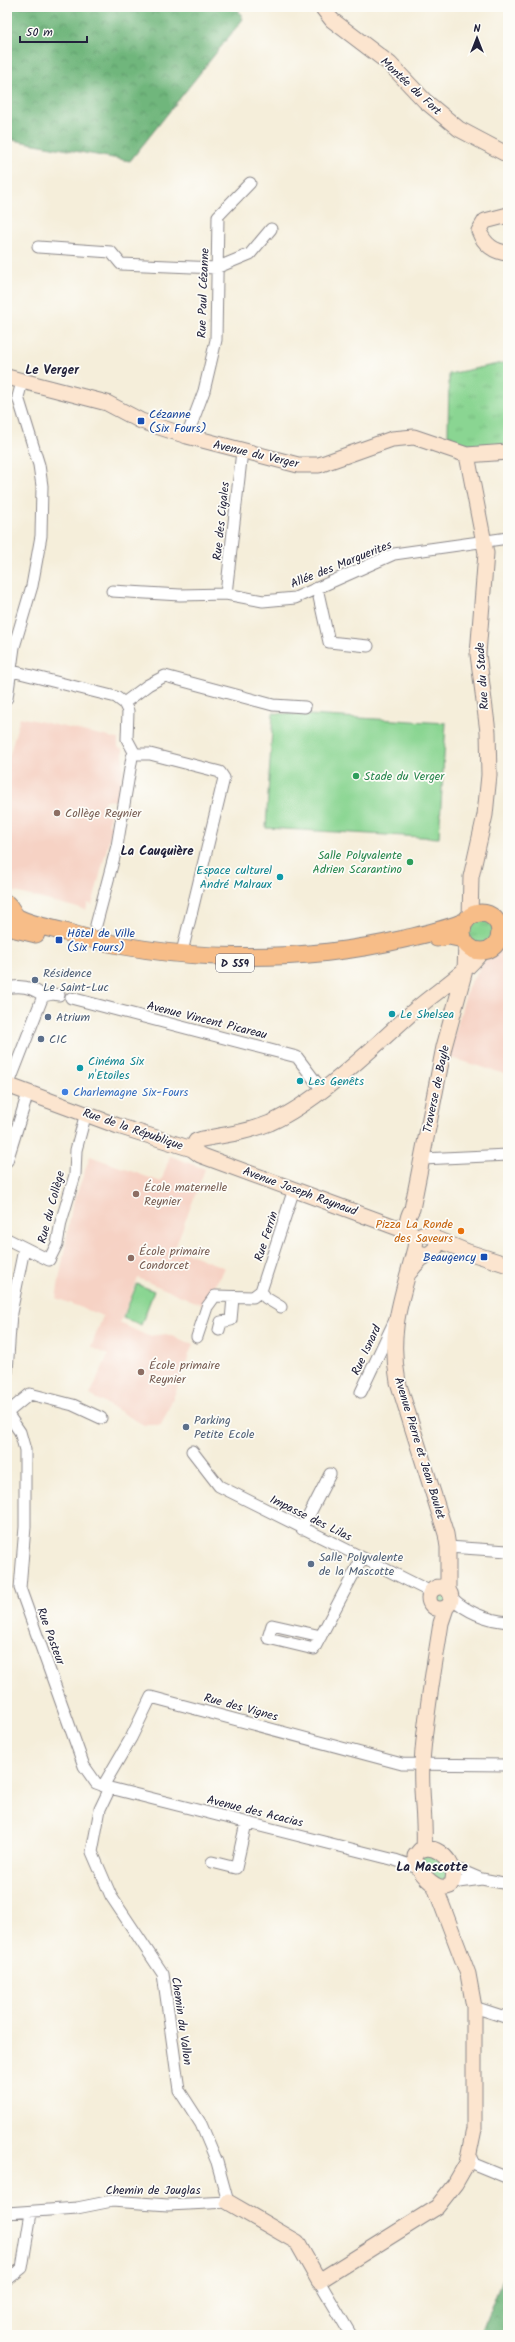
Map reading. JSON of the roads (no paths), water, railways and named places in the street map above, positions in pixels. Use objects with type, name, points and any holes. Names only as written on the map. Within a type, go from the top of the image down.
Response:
[{"type":"main road","name":"D 559","points":[[8,917],[92,940],[183,945],[232,956],[317,954],[380,945],[447,929],[484,917]]},
{"type":"main road","name":"D 559","points":[[8,917],[92,950],[221,964],[318,961],[360,956],[442,937],[457,937],[465,941]]},
{"type":"main road","points":[[484,917],[504,932],[495,945],[482,951],[474,949],[465,941],[462,930],[484,917]]},
{"type":"street","name":"Montée du Fort","points":[[322,7],[332,20],[390,64],[425,101],[459,129],[508,155]]},
{"type":"street","name":"Rue Paul Cézanne","points":[[187,436],[204,391],[216,340],[218,216],[250,183]]},
{"type":"street","points":[[508,215],[485,222],[479,231],[483,242],[500,252],[508,253]]},
{"type":"street","points":[[38,247],[111,252],[121,264],[216,268],[250,254],[271,229]]},
{"type":"street","name":"Avenue du Verger","points":[[7,377],[22,382],[79,394],[107,404],[141,421],[187,436],[298,465],[319,466],[392,439],[414,437],[467,454],[508,452]]},
{"type":"street","points":[[7,698],[17,634],[37,566],[41,529],[42,486],[39,465],[18,397],[22,382]]},
{"type":"street","name":"Rue des Cigales","points":[[226,594],[242,451]]},
{"type":"street","name":"Rue du Stade","points":[[467,454],[486,553],[478,654],[488,732],[489,775],[485,815],[471,877],[471,898],[484,917]]},
{"type":"street","name":"Allée des Marguerites","points":[[112,591],[180,594],[226,594],[264,601],[295,598],[394,554],[508,538]]},
{"type":"street","points":[[317,588],[329,642],[368,646]]},
{"type":"street","points":[[12,671],[116,697],[124,703],[128,711],[127,739],[135,754]]},
{"type":"street","points":[[124,703],[148,685],[165,676],[273,705],[305,707]]},
{"type":"street","points":[[96,925],[116,849],[132,757],[135,754]]},
{"type":"street","points":[[135,754],[150,754],[220,772],[224,778],[183,945]]},
{"type":"street","name":"Traverse de Bayle","points":[[423,1242],[412,1209],[444,1047],[465,970],[465,941]]},
{"type":"street","name":"Traverse de Bayle","points":[[465,970],[474,963],[482,951]]},
{"type":"street","name":"Rue de la République","points":[[7,1086],[86,1113],[118,1126],[192,1149],[196,1141],[247,1131],[270,1123],[292,1112],[322,1090],[435,993],[465,970]]},
{"type":"street","points":[[7,988],[23,987],[52,995],[7,1086]]},
{"type":"street","name":"Avenue Vincent Picareau","points":[[71,998],[297,1057],[322,1090]]},
{"type":"street","points":[[7,1161],[28,1093]]},
{"type":"street","name":"Rue du Collège","points":[[24,1249],[49,1260],[57,1244],[61,1222],[75,1175],[76,1150],[86,1113]]},
{"type":"street","name":"Avenue Joseph Raynaud","points":[[192,1149],[200,1155],[294,1189],[423,1242],[468,1252],[508,1265]]},
{"type":"street","points":[[422,1159],[508,1155]]},
{"type":"street","name":"Rue Ferrin","points":[[261,1291],[294,1189]]},
{"type":"street","points":[[7,1240],[24,1249],[9,1312],[7,1372]]},
{"type":"street","name":"Avenue Pierre et Jean Boulet","points":[[423,1242],[421,1259],[408,1274],[395,1319],[394,1356],[398,1382],[438,1503],[448,1547],[441,1623],[422,1764],[422,1801],[425,1826],[423,1856]]},
{"type":"street","points":[[197,1337],[207,1307],[214,1296],[233,1298],[253,1296],[261,1291],[266,1298],[281,1307]]},
{"type":"street","points":[[219,1330],[221,1322],[231,1320],[233,1298]]},
{"type":"street","name":"Rue Isnard","points":[[361,1392],[395,1319]]},
{"type":"street","points":[[7,1413],[30,1394],[73,1405],[101,1418]]},
{"type":"street","name":"Rue Pasteur","points":[[7,1413],[20,1432],[25,1450],[25,1527],[20,1588],[84,1766],[96,1783],[106,1787]]},
{"type":"street","name":"Impasse des Lilas","points":[[192,1451],[219,1486],[302,1529],[443,1596]]},
{"type":"street","points":[[302,1529],[330,1474]]},
{"type":"street","points":[[448,1547],[508,1551]]},
{"type":"street","points":[[322,1636],[362,1558]]},
{"type":"street","points":[[443,1596],[464,1608],[487,1618],[508,1622]]},
{"type":"street","name":"Rue des Vignes","points":[[106,1787],[151,1697],[402,1764],[508,1765]]},
{"type":"street","name":"Avenue des Acacias","points":[[106,1787],[395,1860],[423,1856]]},
{"type":"street","name":"Chemin du Vallon","points":[[106,1787],[100,1809],[92,1852],[112,1896],[163,1974],[179,2090],[201,2124],[217,2162],[228,2202]]},
{"type":"street","points":[[212,1862],[236,1868],[246,1823]]},
{"type":"street","points":[[423,1856],[482,1879],[508,1884]]},
{"type":"street","points":[[319,2281],[437,2207],[455,2184],[467,2163],[475,2121],[474,2007],[468,1974],[442,1904],[444,1885],[423,1856]]},
{"type":"street","points":[[444,1885],[454,1878],[453,1867]]},
{"type":"street","points":[[444,1885],[482,1879]]},
{"type":"street","points":[[474,2007],[508,2018]]},
{"type":"street","points":[[469,2154],[474,2164],[508,2178]]},
{"type":"street","name":"Chemin de Jouglas","points":[[7,2213],[31,2213],[112,2201],[168,2205],[228,2202]]},
{"type":"street","points":[[228,2202],[297,2242],[351,2335]]},
{"type":"street","points":[[7,2280],[22,2268],[31,2213]]},
{"type":"place","name":"Cézanne (Six Fours)","points":[[141,421]]},
{"type":"place","name":"Stade du Verger","points":[[356,776]]},
{"type":"place","name":"Collège Reynier","points":[[57,813]]},
{"type":"place","name":"Salle Polyvalente Adrien Scarantino","points":[[410,862]]},
{"type":"place","name":"Espace culturel André Malraux","points":[[280,877]]},
{"type":"place","name":"Hôtel de Ville (Six Fours)","points":[[59,940]]},
{"type":"place","name":"Résidence Le Saint-Luc","points":[[35,980]]},
{"type":"place","name":"Le Shelsea","points":[[392,1014]]},
{"type":"place","name":"Atrium","points":[[48,1017]]},
{"type":"place","name":"CIC","points":[[41,1039]]},
{"type":"place","name":"Cinéma Six n'Etoiles","points":[[80,1068]]},
{"type":"place","name":"Les Genêts","points":[[300,1081]]},
{"type":"place","name":"Charlemagne Six-Fours","points":[[65,1092]]},
{"type":"place","name":"École maternelle Reynier","points":[[136,1194]]},
{"type":"place","name":"Pizza La Ronde des Saveurs","points":[[461,1231]]},
{"type":"place","name":"Beaugency","points":[[484,1257]]},
{"type":"place","name":"École primaire Condorcet","points":[[131,1258]]},
{"type":"place","name":"École primaire Reynier","points":[[141,1372]]},
{"type":"place","name":"Parking Petite Ecole","points":[[186,1427]]},
{"type":"place","name":"Salle Polyvalente de la Mascotte","points":[[311,1564]]},
{"type":"district","name":"Le Verger","points":[[52,369]]},
{"type":"district","name":"La Cauquière","points":[[157,850]]},
{"type":"district","name":"La Mascotte","points":[[432,1866]]}]
